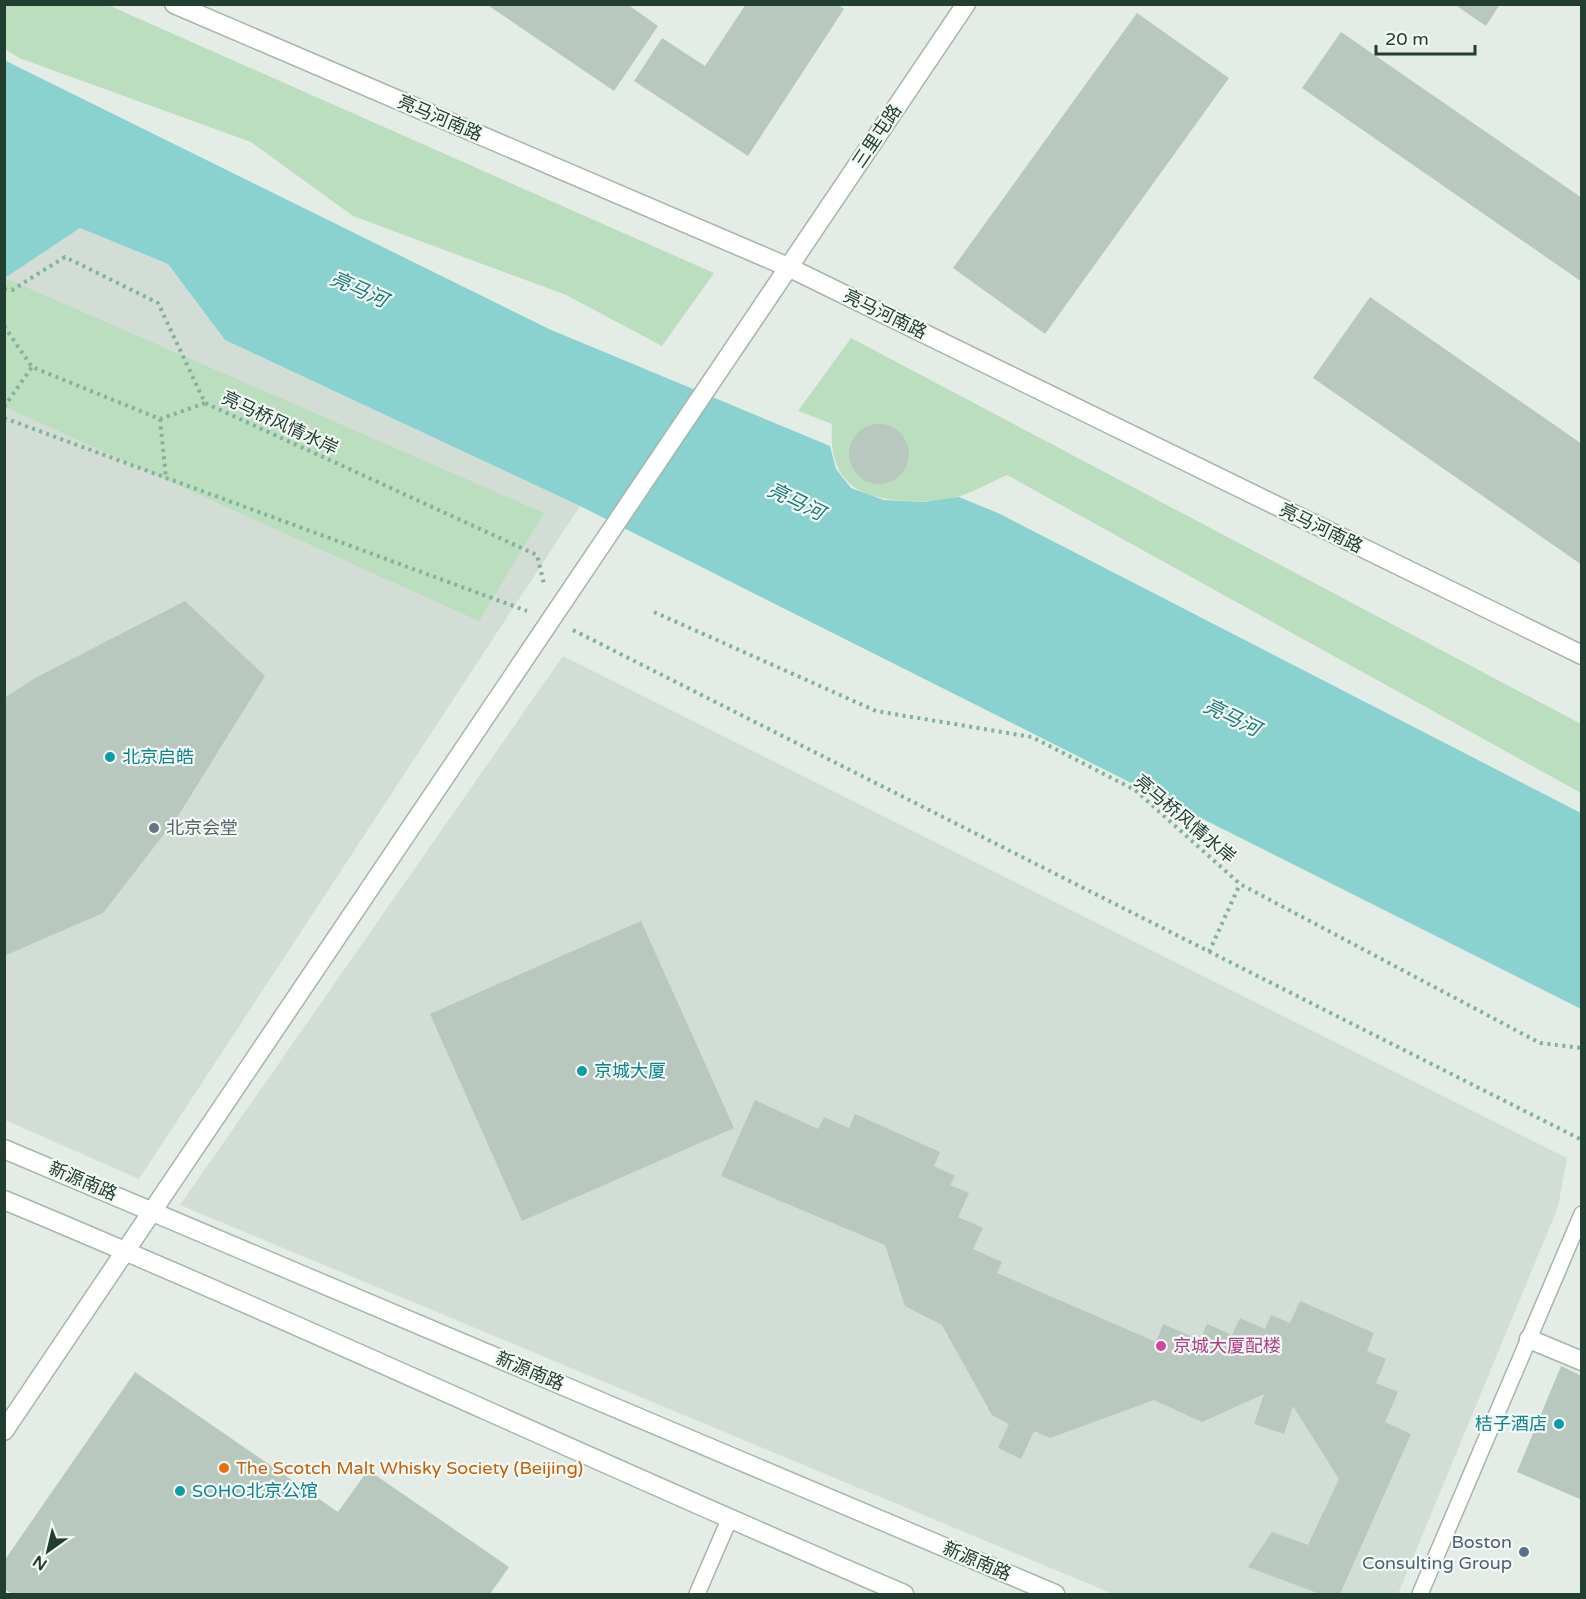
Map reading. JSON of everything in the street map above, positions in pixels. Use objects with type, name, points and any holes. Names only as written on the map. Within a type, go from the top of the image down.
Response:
[{"type":"street","name":"亮马河南路","points":[[174,4],[788,267],[1581,655]]},
{"type":"street","name":"三里屯路","points":[[4,1431],[151,1210],[596,557],[966,4]]},
{"type":"street","name":"新源南路","points":[[4,1149],[1055,1594]]},
{"type":"street","points":[[4,1200],[125,1250],[729,1520],[904,1594]]},
{"type":"street","points":[[1528,1339],[1581,1361]]},
{"type":"lane","points":[[1420,1594],[1581,1214]]},
{"type":"lane","points":[[697,1594],[729,1520]]},
{"type":"path","name":"亮马桥风情水岸","points":[[4,289],[12,290],[65,257],[158,303],[206,403],[537,555]]},
{"type":"path","points":[[4,326],[32,367],[160,419],[206,403]]},
{"type":"path","points":[[4,407],[32,367]]},
{"type":"path","points":[[4,418],[552,620],[1581,1140]]},
{"type":"path","points":[[160,419],[166,478]]},
{"type":"path","name":"亮马桥风情水岸","points":[[654,612],[876,711],[1032,737],[1135,790],[1240,884],[1540,1043],[1581,1048]]},
{"type":"path","points":[[1209,952],[1240,884]]},
{"type":"shaded area","points":[[80,228],[168,264],[225,340],[580,506],[139,1179],[5,1120],[5,278]]},
{"type":"shaded area","name":"京城大厦","points":[[563,656],[1567,1158],[1558,1207],[1398,1594],[1113,1594],[180,1205]]},
{"type":"green space","points":[[5,4],[108,5],[714,273],[662,346],[566,295],[353,216],[251,142],[19,58],[5,49]]},
{"type":"green space","points":[[5,278],[544,513],[479,621],[5,407]]},
{"type":"green space","points":[[851,338],[1581,724],[1581,793],[1007,475],[966,494],[941,500],[890,499],[860,491],[849,483],[835,460],[832,424],[798,411]]},
{"type":"water","name":"亮马河","points":[[4,60],[549,329],[830,446],[836,469],[851,488],[884,500],[924,502],[959,497],[998,513],[1581,813],[1581,1009],[580,506],[225,340],[168,264],[80,228],[5,278]]},
{"type":"building","points":[[486,4],[627,4],[658,26],[614,91]]},
{"type":"building","points":[[746,4],[837,4],[844,9],[748,156],[634,81],[662,38],[705,66]]},
{"type":"building","points":[[1454,4],[1500,4],[1486,26]]},
{"type":"building","points":[[1137,13],[1229,78],[1045,334],[953,268]]},
{"type":"building","points":[[1341,32],[1582,198],[1582,282],[1302,88]]},
{"type":"building","points":[[1370,297],[1582,444],[1582,565],[1313,378]]},
{"type":"building","points":[[873,424],[885,424],[896,429],[904,437],[909,454],[907,466],[896,479],[885,484],[873,484],[862,479],[854,471],[849,460],[849,448],[854,437],[862,429]]},
{"type":"building","name":"北京启皓","points":[[185,601],[265,676],[178,816],[103,913],[4,956],[4,698],[37,677]]},
{"type":"building","name":"京城大厦","points":[[641,921],[734,1128],[522,1221],[430,1014]]},
{"type":"building","name":"京城大厦配楼","points":[[755,1100],[818,1129],[824,1117],[849,1128],[855,1114],[940,1152],[934,1166],[955,1176],[950,1185],[969,1193],[958,1217],[983,1228],[973,1249],[1002,1262],[997,1273],[1156,1342],[1163,1324],[1200,1340],[1207,1324],[1232,1335],[1240,1318],[1265,1329],[1271,1315],[1290,1323],[1300,1301],[1374,1333],[1367,1351],[1386,1359],[1376,1383],[1398,1392],[1385,1422],[1411,1434],[1340,1594],[1320,1594],[1248,1567],[1272,1532],[1308,1545],[1339,1479],[1293,1406],[1284,1434],[1254,1424],[1264,1394],[1202,1422],[1154,1400],[1050,1438],[1034,1431],[1021,1459],[998,1448],[1009,1424],[992,1415],[942,1325],[905,1306],[885,1245],[721,1176]]},
{"type":"building","name":"桔子酒店","points":[[1561,1366],[1582,1376],[1582,1500],[1517,1472]]},
{"type":"building","name":"SOHO北京公馆","points":[[135,1372],[338,1512],[368,1470],[509,1567],[490,1594],[13,1594],[4,1589],[4,1561]]},
{"type":"place","name":"北京启皓","points":[[110,757]]},
{"type":"place","name":"北京会堂","points":[[154,828]]},
{"type":"place","name":"京城大厦","points":[[582,1071]]},
{"type":"place","name":"京城大厦配楼","points":[[1161,1346]]},
{"type":"place","name":"桔子酒店","points":[[1559,1424]]},
{"type":"place","name":"The Scotch Malt Whisky Society (Beijing)","points":[[224,1468]]},
{"type":"place","name":"SOHO北京公馆","points":[[180,1491]]},
{"type":"place","name":"Boston Consulting Group","points":[[1524,1552]]}]
